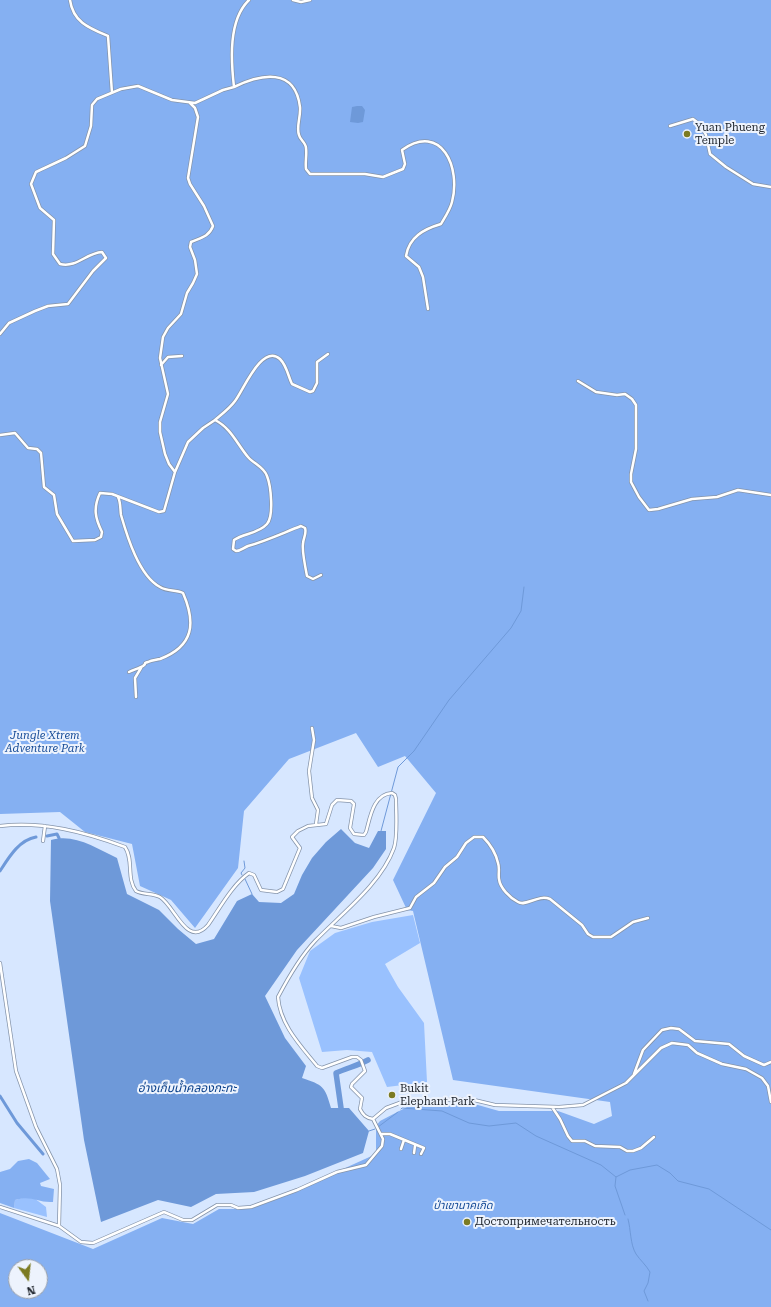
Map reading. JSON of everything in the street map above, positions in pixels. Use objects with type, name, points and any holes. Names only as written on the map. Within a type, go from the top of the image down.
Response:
[{"type":"street","points":[[70,0],[73,14],[80,23],[108,36],[112,93]]},
{"type":"street","points":[[234,87],[233,51],[235,28],[240,13],[249,0]]},
{"type":"street","points":[[294,0],[301,2],[310,0]]},
{"type":"street","points":[[0,334],[9,323],[35,311],[48,306],[68,304],[93,271],[106,258],[102,252],[97,252],[75,264],[60,264],[53,254],[54,220],[40,208],[32,184],[36,172],[66,158],[85,146],[91,126],[92,105],[97,99],[121,89],[138,86],[172,100],[195,103],[222,90],[234,87],[250,80],[272,76],[284,78],[292,86],[298,96],[300,108],[298,134],[306,147],[306,170],[310,174],[365,174],[383,177],[403,169],[405,164],[402,150],[411,144],[426,141],[436,143],[446,154],[453,167],[454,182],[452,203],[441,224],[420,232],[410,242],[406,256],[419,268],[423,277],[428,309]]},
{"type":"street","points":[[175,472],[169,464],[165,454],[160,432],[162,414],[168,394],[160,358],[164,338],[168,328],[182,314],[187,293],[197,274],[195,260],[190,247],[191,242],[204,237],[211,232],[213,226],[204,206],[190,184],[188,178],[198,117],[195,108],[189,103]]},
{"type":"street","points":[[670,126],[693,119],[700,125],[706,135],[710,154],[726,167],[753,184],[771,187]]},
{"type":"street","points":[[0,435],[15,433],[28,448],[36,449],[41,454],[44,487],[54,495],[57,514],[73,541],[95,540],[100,537],[102,532],[95,515],[96,501],[100,493],[103,492],[159,512],[164,510],[175,472],[188,442],[230,407],[256,367],[266,358],[276,356],[280,359],[284,363],[292,384],[310,392],[313,391],[317,383],[317,362],[328,354]]},
{"type":"street","points":[[161,365],[168,357],[182,356]]},
{"type":"street","points":[[578,381],[584,382],[596,392],[617,395],[625,394],[632,399],[636,405],[636,449],[631,482],[639,497],[649,510],[652,511],[692,499],[717,496],[738,490],[771,495]]},
{"type":"street","points":[[215,420],[221,423],[236,439],[248,458],[262,468],[267,475],[270,486],[271,514],[268,523],[258,531],[234,540],[232,548],[236,551],[240,551],[246,547],[257,545],[301,526],[305,528],[306,532],[302,551],[308,576],[313,578],[321,575]]},
{"type":"street","points":[[118,497],[121,505],[121,513],[132,546],[145,573],[152,582],[159,587],[170,592],[178,591],[183,593],[190,611],[187,641],[174,651],[160,658],[146,662],[137,672],[135,678],[136,697]]},
{"type":"street","points":[[129,672],[143,666]]},
{"type":"street","points":[[312,728],[314,740],[309,771],[312,798],[318,810],[316,824]]},
{"type":"street","points":[[0,826],[45,826],[64,828],[125,847],[129,852],[132,883],[136,891],[161,898],[184,926],[192,932],[203,931],[243,878],[249,873],[254,875],[261,890],[277,892],[283,889],[300,848],[292,838],[298,831],[316,824],[326,824],[333,802],[342,799],[351,801],[354,804],[349,825],[352,832],[357,835],[364,835],[374,805],[387,794],[390,793],[395,795],[395,846],[391,855],[371,884],[314,942],[296,965],[278,997],[290,1032],[317,1066],[322,1068],[352,1057],[357,1057],[361,1060],[365,1071],[351,1087],[362,1098],[360,1109],[362,1114],[373,1120],[381,1134],[382,1146],[366,1165],[337,1172],[251,1207],[238,1208],[231,1205],[217,1205],[192,1220],[183,1220],[164,1212],[91,1244],[81,1242],[59,1226],[0,1207]]},
{"type":"street","points":[[43,841],[45,826]]},
{"type":"street","points":[[331,926],[341,928],[374,917],[402,912],[410,908],[416,897],[434,883],[445,866],[457,857],[466,844],[474,837],[483,837],[494,851],[498,862],[500,884],[517,902],[523,903],[537,898],[546,897],[582,925],[588,934],[593,937],[610,937],[633,922],[648,918]]},
{"type":"street","points":[[0,963],[16,1071],[36,1127],[57,1169],[60,1185],[59,1226]]},
{"type":"street","points":[[634,1074],[643,1050],[662,1030],[671,1028],[678,1029],[695,1042],[729,1044],[744,1056],[764,1065],[771,1062]]},
{"type":"street","points":[[373,1120],[386,1108],[405,1101],[470,1099],[495,1105],[552,1107],[583,1105],[618,1088],[634,1076],[661,1048],[672,1043],[688,1045],[697,1053],[722,1064],[746,1069],[762,1078],[768,1086],[771,1102]]},
{"type":"street","points":[[552,1107],[572,1141],[585,1141],[595,1146],[620,1147],[627,1151],[633,1152],[642,1148],[654,1137]]},
{"type":"street","points":[[381,1134],[390,1134],[415,1146],[424,1148],[421,1154]]},
{"type":"street","points":[[401,1149],[404,1140]]},
{"type":"street","points":[[414,1153],[415,1146]]},
{"type":"shaded area","points":[[413,915],[420,943],[385,964],[398,987],[424,1023],[427,1082],[387,1087],[372,1052],[347,1050],[322,1052],[299,978],[310,951],[335,933],[372,922]]},
{"type":"shaded area","points":[[26,1197],[34,1198],[46,1207],[47,1217],[14,1208],[15,1200]]},
{"type":"green space","points":[[0,0],[771,0],[771,1307],[0,1307],[0,1213],[93,1249],[162,1218],[193,1224],[219,1209],[250,1209],[277,1199],[376,1154],[376,1126],[380,1121],[407,1107],[453,1104],[478,1105],[499,1111],[558,1111],[594,1124],[612,1116],[610,1102],[453,1080],[413,911],[407,910],[393,880],[436,793],[405,756],[378,767],[356,733],[289,759],[244,811],[238,868],[195,928],[171,900],[140,886],[132,844],[85,832],[60,812],[0,814]]},
{"type":"green space","points":[[29,1159],[37,1163],[50,1179],[40,1183],[41,1186],[54,1189],[53,1202],[26,1198],[15,1200],[14,1208],[0,1203],[0,1172],[10,1169],[18,1161]]},
{"type":"water","points":[[362,106],[365,110],[363,122],[350,122],[352,107]]},
{"type":"water","name":"อ่างเก็บน้ำคลองกะทะ","points":[[341,829],[355,843],[369,848],[378,831],[386,831],[386,849],[373,868],[297,950],[265,996],[285,1038],[306,1066],[302,1078],[322,1087],[327,1095],[331,1108],[349,1108],[369,1131],[363,1153],[305,1176],[254,1192],[216,1194],[191,1207],[158,1200],[101,1222],[84,1140],[50,901],[51,840],[68,838],[76,840],[93,846],[117,858],[127,894],[159,910],[196,944],[214,939],[237,901],[252,894],[259,902],[281,903],[294,894],[302,875],[312,858],[326,842]]},
{"type":"waterway","points":[[381,831],[398,767],[414,751],[449,700],[511,628],[521,611],[524,587]]},
{"type":"waterway","points":[[47,836],[57,834],[59,838]]},
{"type":"waterway","points":[[0,871],[20,845],[36,837]]},
{"type":"waterway","points":[[242,875],[241,873],[245,868],[244,861]]},
{"type":"waterway","points":[[245,879],[252,894]]},
{"type":"waterway","points":[[341,1108],[336,1073],[368,1060]]},
{"type":"waterway","points":[[0,1096],[17,1123],[43,1154]]},
{"type":"waterway","points":[[401,1109],[442,1111],[469,1123],[489,1126],[516,1123],[536,1136],[601,1165],[616,1177],[630,1170],[657,1165],[670,1173],[678,1181],[709,1189],[771,1230]]},
{"type":"waterway","points":[[378,1127],[398,1112]]},
{"type":"waterway","points":[[369,1131],[375,1129]]},
{"type":"waterway","points":[[616,1177],[615,1186],[625,1215]]},
{"type":"waterway","points":[[628,1219],[634,1250],[650,1272],[648,1283],[644,1291],[648,1301]]},
{"type":"place","name":"Yuan Phueng Temple","points":[[687,134]]},
{"type":"place","name":"Bukit Elephant Park","points":[[392,1095]]},
{"type":"place","name":"Достопримечательность","points":[[467,1222]]},
{"type":"park label","name":"Jungle Xtrem Adventure Park","points":[[45,742]]},
{"type":"park label","name":"ป่าเขานาคเกิด","points":[[463,1206]]}]
